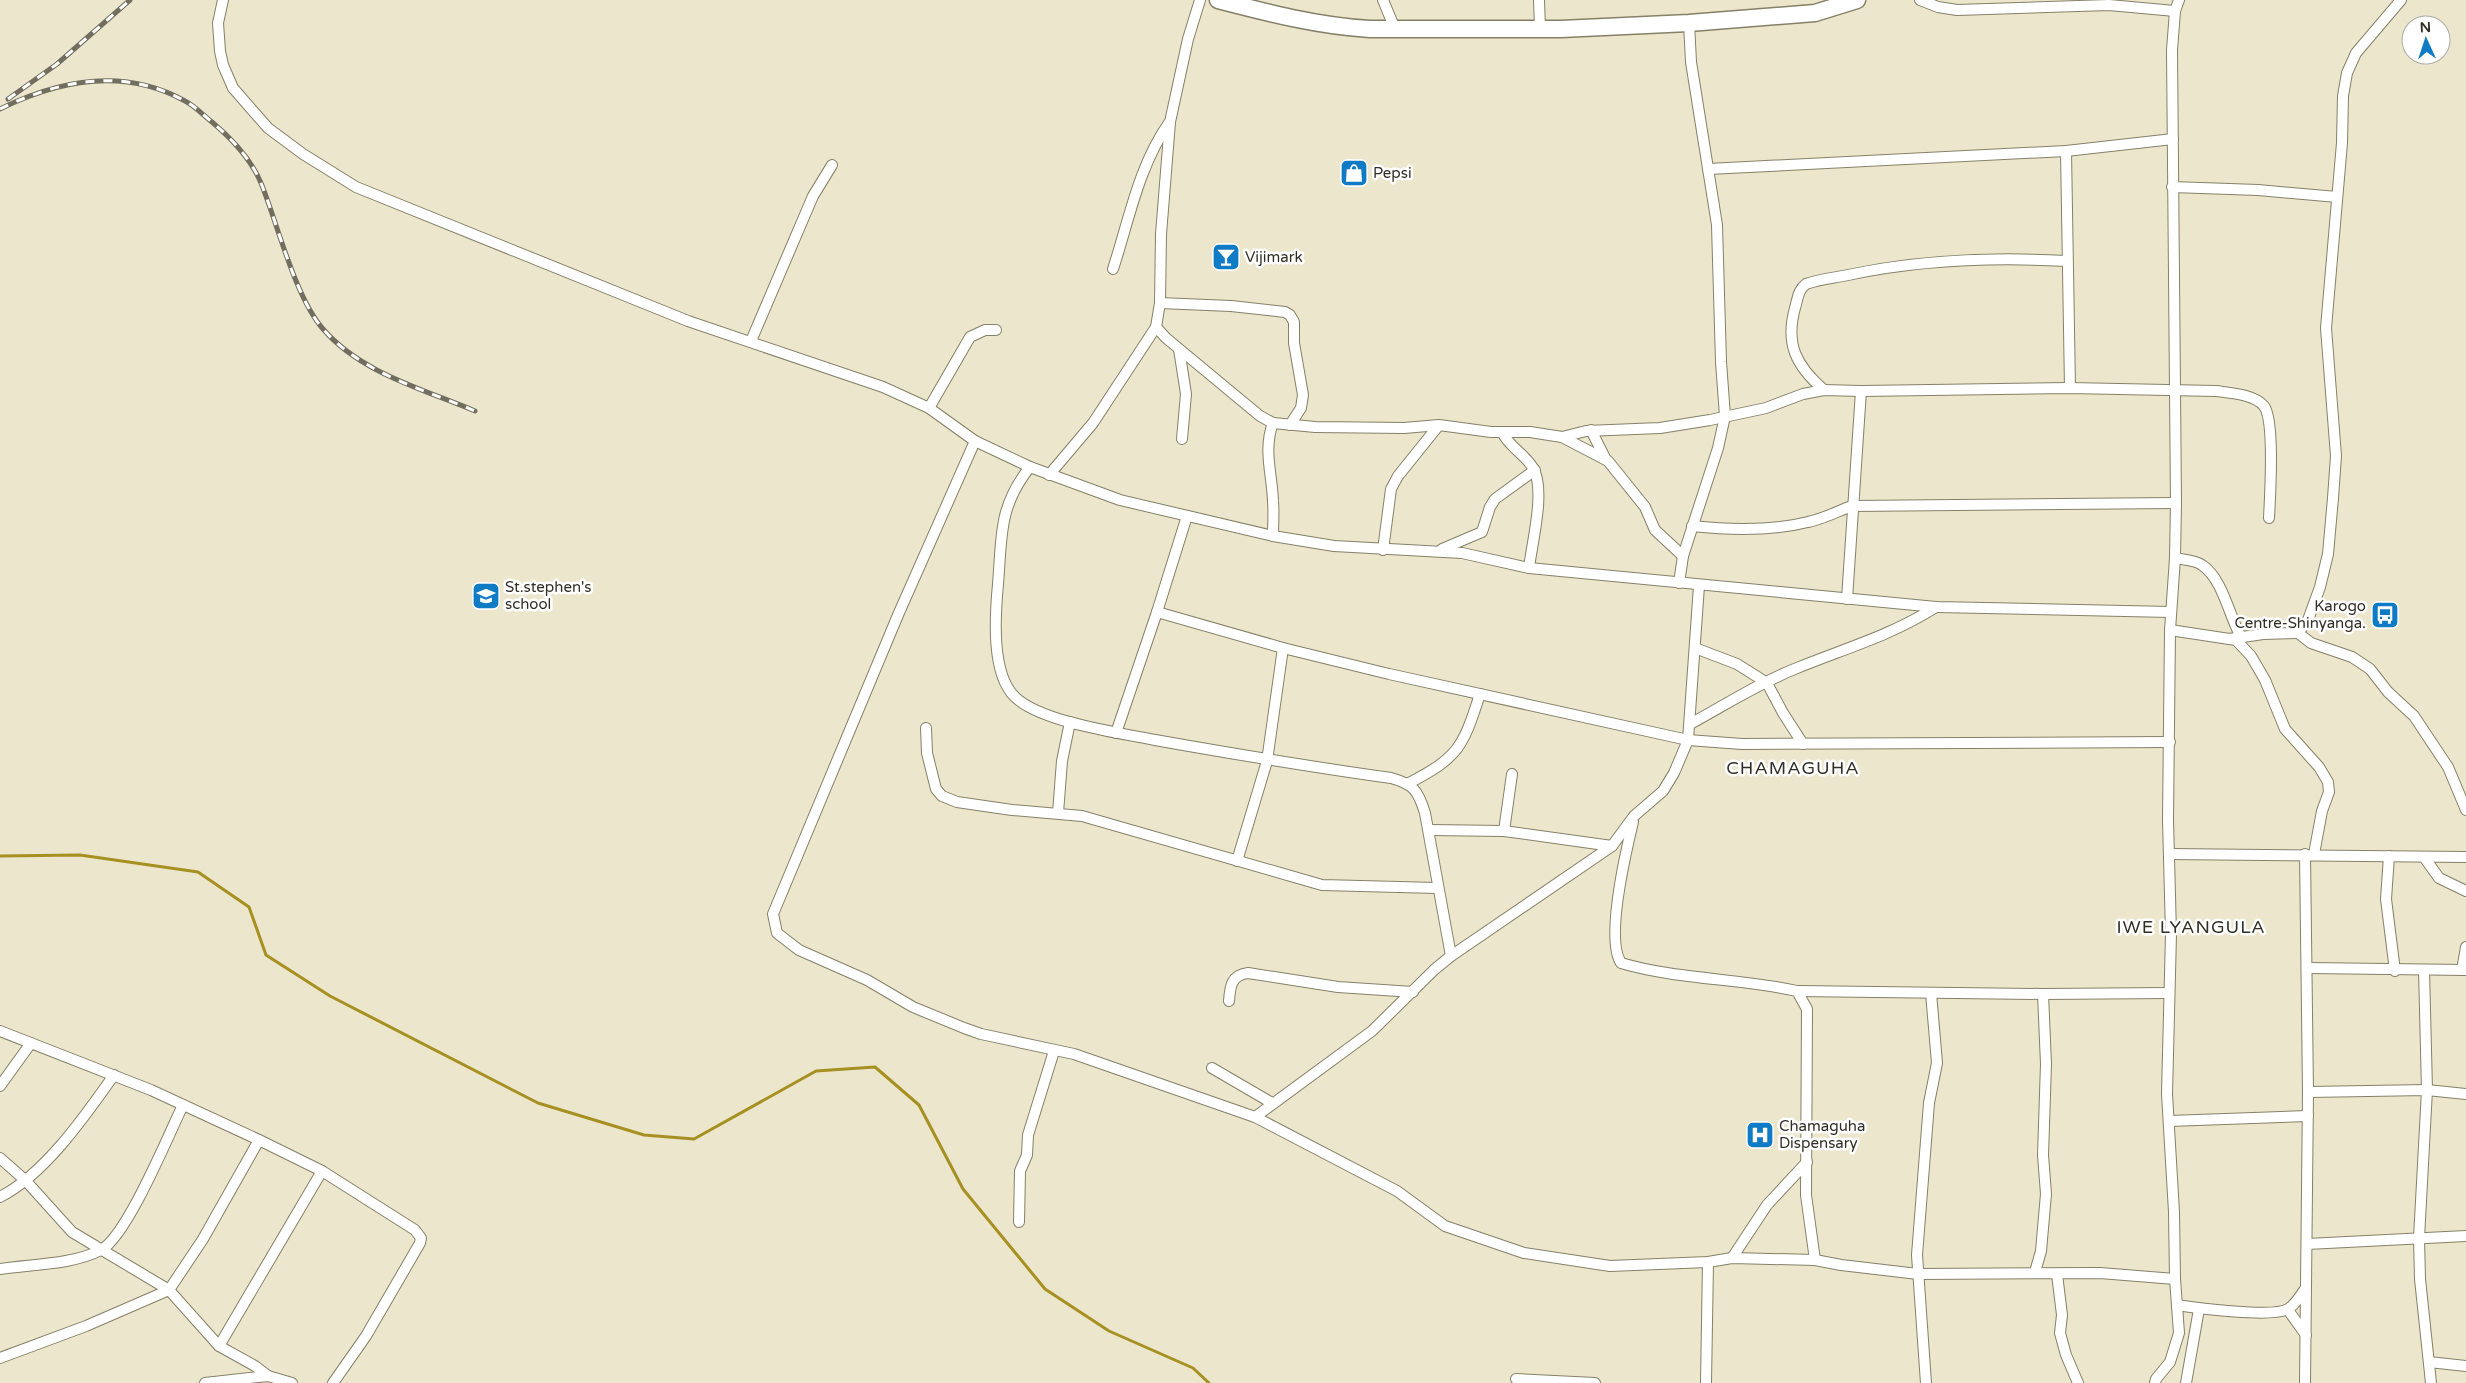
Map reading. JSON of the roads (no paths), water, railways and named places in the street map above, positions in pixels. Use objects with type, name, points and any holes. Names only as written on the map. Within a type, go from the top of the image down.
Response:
[{"type":"highway","points":[[1218,0],[1291,19],[1342,28],[1395,29],[1540,29],[1688,23],[1815,13],[1857,0]]},
{"type":"street","points":[[223,0],[218,23],[220,51],[223,65],[233,88],[268,128],[303,154],[356,187],[436,221],[550,264],[688,321],[883,387],[928,408],[975,441],[1049,475],[1120,500],[1273,536],[1334,546],[1462,553],[1528,568],[1699,586],[1936,607],[2171,612]]},
{"type":"street","points":[[1049,475],[1093,423],[1156,327],[1160,304],[1161,234],[1170,122],[1188,39],[1200,0]]},
{"type":"street","points":[[1383,0],[1395,29]]},
{"type":"street","points":[[1539,0],[1540,29]]},
{"type":"street","points":[[1920,0],[1938,7],[1957,10],[2109,5],[2175,11]]},
{"type":"street","points":[[2156,1383],[2156,1378],[2175,1352],[2179,1333],[2175,1279],[2167,1036],[2171,934],[2169,854],[2170,630],[2175,558],[2176,503],[2172,50],[2175,11],[2180,0]]},
{"type":"street","points":[[2298,633],[2308,620],[2320,587],[2329,545],[2336,456],[2326,328],[2338,197],[2343,96],[2347,73],[2356,53],[2401,0]]},
{"type":"street","points":[[1679,583],[1683,556],[1718,448],[1725,416],[1721,362],[1719,246],[1691,62],[1688,23]]},
{"type":"street","points":[[1114,269],[1140,182],[1156,143],[1170,122]]},
{"type":"street","points":[[1708,169],[2066,151],[2173,139]]},
{"type":"street","points":[[2066,151],[2066,261],[2070,388]]},
{"type":"street","points":[[750,341],[813,196],[832,165]]},
{"type":"street","points":[[2172,187],[2258,190],[2338,197]]},
{"type":"street","points":[[1824,390],[1803,368],[1791,344],[1793,315],[1799,291],[1806,284],[1870,270],[1951,260],[2028,259],[2066,261]]},
{"type":"street","points":[[1160,304],[1231,306],[1285,312],[1290,315],[1294,322],[1294,344],[1302,395],[1302,408],[1290,425]]},
{"type":"street","points":[[1156,327],[1260,416],[1273,423],[1404,428],[1439,425],[1502,432],[1530,432],[1562,437],[1605,458]]},
{"type":"street","points":[[928,408],[970,337],[985,330],[996,330]]},
{"type":"street","points":[[1180,349],[1186,394],[1182,439]]},
{"type":"street","points":[[1562,437],[1591,430],[1660,428],[1766,408],[1803,394],[1824,390],[2070,388],[2216,390],[2236,394],[2263,405],[2268,419],[2270,444],[2269,518]]},
{"type":"street","points":[[1847,599],[1861,391]]},
{"type":"street","points":[[1273,423],[1269,435],[1267,456],[1274,499],[1273,536]]},
{"type":"street","points":[[1383,550],[1391,489],[1398,476],[1439,425]]},
{"type":"street","points":[[1591,430],[1605,458],[1635,494],[1660,536],[1683,556]]},
{"type":"street","points":[[1502,432],[1513,449],[1534,470],[1539,482],[1528,568]]},
{"type":"street","points":[[975,441],[898,615],[774,914],[777,933],[799,950],[867,980],[913,1007],[981,1034],[1074,1054],[1255,1117],[1398,1191],[1445,1226],[1524,1253],[1610,1266],[1708,1262],[1732,1258],[1815,1260],[1841,1266],[1918,1274],[2120,1273],[2175,1279]]},
{"type":"street","points":[[1030,467],[1018,482],[1002,522],[996,600],[1000,671],[1015,697],[1046,714],[1116,733],[1267,761],[1390,778],[1409,783],[1422,804],[1429,830],[1437,888],[1452,956]]},
{"type":"street","points":[[1434,551],[1454,545],[1482,532],[1495,500],[1534,470]]},
{"type":"street","points":[[1692,526],[1711,528],[1780,527],[1809,522],[1852,506],[2176,503]]},
{"type":"street","points":[[1116,733],[1187,516]]},
{"type":"street","points":[[2175,558],[2203,565],[2224,596],[2241,637]]},
{"type":"street","points":[[1255,1117],[1372,1031],[1452,956],[1612,846],[1634,816],[1663,791],[1674,773],[1688,740],[1699,586]]},
{"type":"street","points":[[1690,724],[1749,690],[1796,668],[1907,626],[1936,607]]},
{"type":"street","points":[[1157,612],[1283,648],[1688,740],[1742,744],[2170,742]]},
{"type":"street","points":[[2170,630],[2212,638],[2229,639],[2264,634],[2298,633],[2311,643],[2352,657],[2370,669],[2388,692],[2414,716],[2448,767],[2466,810]]},
{"type":"street","points":[[2229,639],[2241,644],[2251,656],[2265,680],[2286,729],[2319,767],[2327,780],[2329,792],[2309,854],[2305,1383]]},
{"type":"street","points":[[1236,861],[1267,761],[1283,648]]},
{"type":"street","points":[[1695,648],[1737,664],[1767,683],[1803,744]]},
{"type":"street","points":[[1409,783],[1441,765],[1457,750],[1466,736],[1480,694]]},
{"type":"street","points":[[1058,813],[1062,761],[1070,722]]},
{"type":"street","points":[[926,728],[927,753],[936,790],[942,796],[957,802],[984,807],[1082,816],[1322,885],[1437,888]]},
{"type":"street","points":[[1504,832],[1512,774]]},
{"type":"street","points":[[1634,816],[1620,881],[1616,948],[1621,963],[1670,975],[1772,986],[1797,991],[2043,994],[2169,993]]},
{"type":"street","points":[[1429,830],[1504,832],[1612,846]]},
{"type":"street","points":[[2169,854],[2466,857]]},
{"type":"street","points":[[2389,856],[2386,899],[2394,971]]},
{"type":"street","points":[[2424,858],[2439,878],[2466,890]]},
{"type":"street","points":[[2308,968],[2394,971],[2464,970],[2466,947]]},
{"type":"street","points":[[2424,970],[2427,1090],[2419,1238],[2420,1279],[2431,1383]]},
{"type":"street","points":[[1229,1001],[1232,982],[1238,975],[1248,973],[1338,987],[1413,992]]},
{"type":"street","points":[[1797,991],[1807,1008],[1807,1215],[1815,1260]]},
{"type":"street","points":[[1926,1383],[1918,1274],[1918,1239],[1929,1103],[1937,1057],[1931,993]]},
{"type":"street","points":[[2035,1272],[2041,1251],[2046,1194],[2043,1155],[2046,1064],[2043,994]]},
{"type":"street","points":[[0,1031],[114,1075],[259,1140],[322,1171],[408,1225],[421,1238],[420,1244],[366,1336],[333,1383]]},
{"type":"street","points":[[0,1086],[31,1043]]},
{"type":"street","points":[[1019,1222],[1020,1171],[1027,1155],[1028,1135],[1054,1051]]},
{"type":"street","points":[[1212,1068],[1272,1103]]},
{"type":"street","points":[[0,1197],[26,1181],[80,1122],[114,1075]]},
{"type":"street","points":[[2308,1092],[2427,1090],[2466,1094]]},
{"type":"street","points":[[0,1269],[64,1261],[102,1249],[113,1240],[124,1226],[183,1105]]},
{"type":"street","points":[[2169,1121],[2308,1116]]},
{"type":"street","points":[[0,1358],[86,1326],[169,1290],[198,1247],[259,1140]]},
{"type":"street","points":[[0,1158],[26,1181],[72,1232],[169,1290],[219,1346],[255,1366],[268,1376],[292,1383]]},
{"type":"street","points":[[1732,1258],[1767,1205],[1807,1162]]},
{"type":"street","points":[[219,1346],[322,1171]]},
{"type":"street","points":[[2307,1244],[2466,1236]]},
{"type":"street","points":[[1706,1383],[1708,1262]]},
{"type":"street","points":[[2057,1274],[2062,1315],[2060,1334],[2066,1355],[2078,1383]]},
{"type":"street","points":[[2177,1305],[2236,1312],[2288,1310],[2305,1289]]},
{"type":"street","points":[[2186,1383],[2199,1309]]},
{"type":"street","points":[[2288,1310],[2306,1335]]},
{"type":"street","points":[[2429,1362],[2466,1366]]},
{"type":"street","points":[[205,1383],[268,1376]]},
{"type":"street","points":[[1516,1379],[1595,1383]]},
{"type":"waterway","points":[[0,856],[80,855],[198,872],[249,907],[266,955],[330,996],[538,1103],[644,1135],[694,1139],[816,1071],[875,1067],[919,1105],[963,1189],[1045,1289],[1109,1331],[1193,1368],[1209,1383]]},
{"type":"railway","points":[[8,99],[57,64],[130,0]]},
{"type":"railway","points":[[0,109],[45,91],[92,81],[139,84],[162,90],[189,103],[226,135],[240,150],[257,174],[304,299],[323,329],[338,344],[374,368],[414,387],[475,411]]},
{"type":"place","name":"Pepsi","points":[[1354,173]]},
{"type":"place","name":"Vijimark","points":[[1226,257]]},
{"type":"place","name":"St.stephen's school","points":[[486,596]]},
{"type":"place","name":"Karogo Centre-Shinyanga.","points":[[2385,615]]},
{"type":"place","name":"Chamaguha Dispensary","points":[[1760,1135]]},
{"type":"district","name":"CHAMAGUHA","points":[[1793,768]]},
{"type":"district","name":"IWE LYANGULA","points":[[2191,927]]}]
